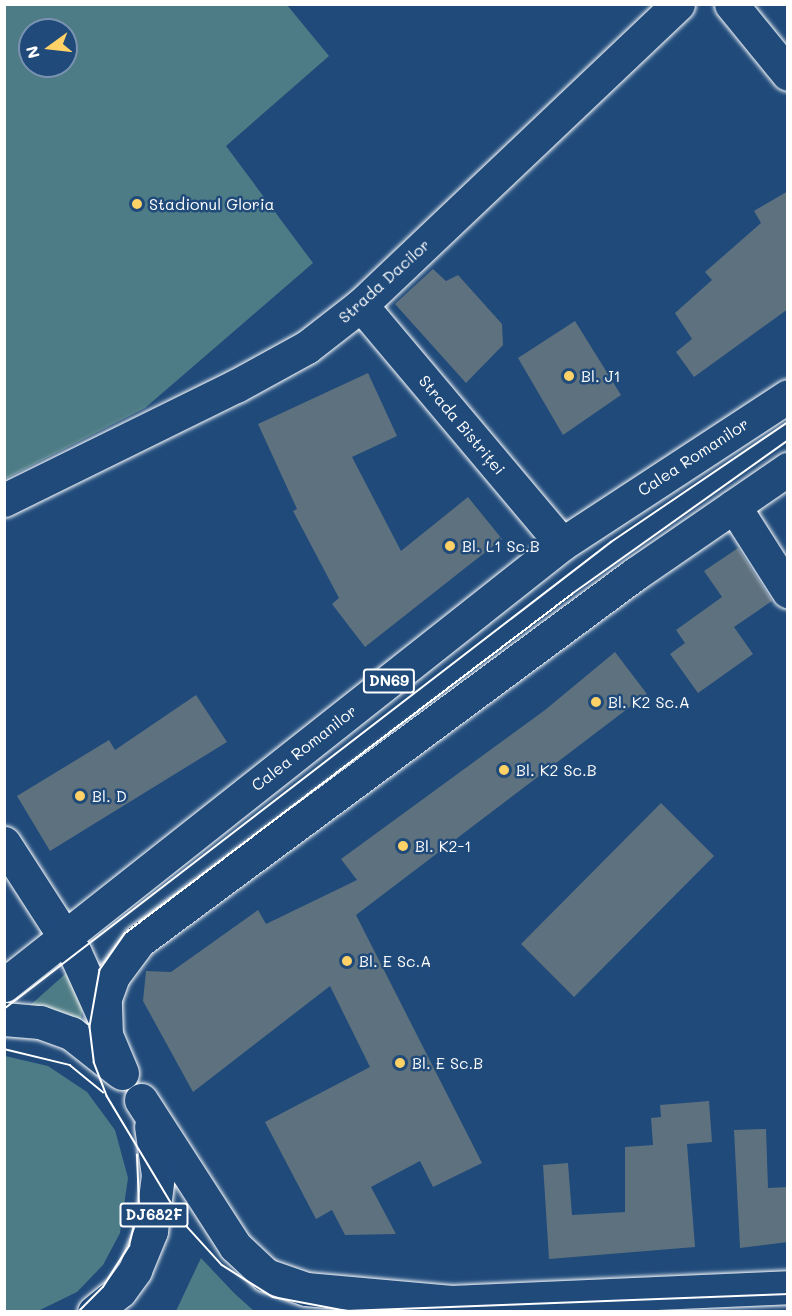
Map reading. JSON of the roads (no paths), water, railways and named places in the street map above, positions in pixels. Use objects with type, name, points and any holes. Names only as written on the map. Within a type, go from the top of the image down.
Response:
[{"type":"main road","name":"Strada Dacilor","points":[[4,500],[236,386],[307,347],[361,306],[678,4]]},
{"type":"main road","points":[[731,4],[788,74]]},
{"type":"main road","name":"Strada Bistriței","points":[[361,306],[562,544]]},
{"type":"main road","name":"Calea Romanilor","points":[[4,985],[562,544],[788,396]]},
{"type":"main road","points":[[103,1015],[113,976],[146,936],[734,506],[788,469]]},
{"type":"main road","points":[[734,506],[788,591]]},
{"type":"main road","points":[[4,843],[66,937],[103,1015],[122,1073]]},
{"type":"main road","name":"DJ682F","points":[[4,1019],[40,1022],[70,1033],[122,1073],[235,1246],[274,1278],[326,1292],[452,1302],[584,1305],[788,1287]]},
{"type":"main road","name":"DJ682F","points":[[94,1311],[130,1277],[151,1231],[159,1175],[151,1126],[141,1100]]},
{"type":"tram line","points":[[4,1009],[611,542],[788,422]]},
{"type":"tram line","points":[[788,441],[573,594],[125,934],[100,970],[90,1027],[94,1062],[107,1096],[182,1221],[222,1265],[273,1297],[347,1311],[788,1294]]},
{"type":"tram line","points":[[4,1049],[70,1065],[103,1092]]},
{"type":"tram line","points":[[78,1312],[103,1287],[129,1246],[139,1205],[137,1155]]},
{"type":"place","name":"Stadionul Gloria","points":[[137,204]]},
{"type":"place","name":"Bl. J1","points":[[569,376]]},
{"type":"place","name":"Bl. L1 Sc.B","points":[[450,546]]},
{"type":"place","name":"Bl. K2 Sc.A","points":[[596,702]]},
{"type":"place","name":"Bl. K2 Sc.B","points":[[504,770]]},
{"type":"place","name":"Bl. D","points":[[80,796]]},
{"type":"place","name":"Bl. K2-1","points":[[403,846]]},
{"type":"place","name":"Bl. E Sc.A","points":[[347,961]]},
{"type":"place","name":"Bl. E Sc.B","points":[[400,1063]]}]
